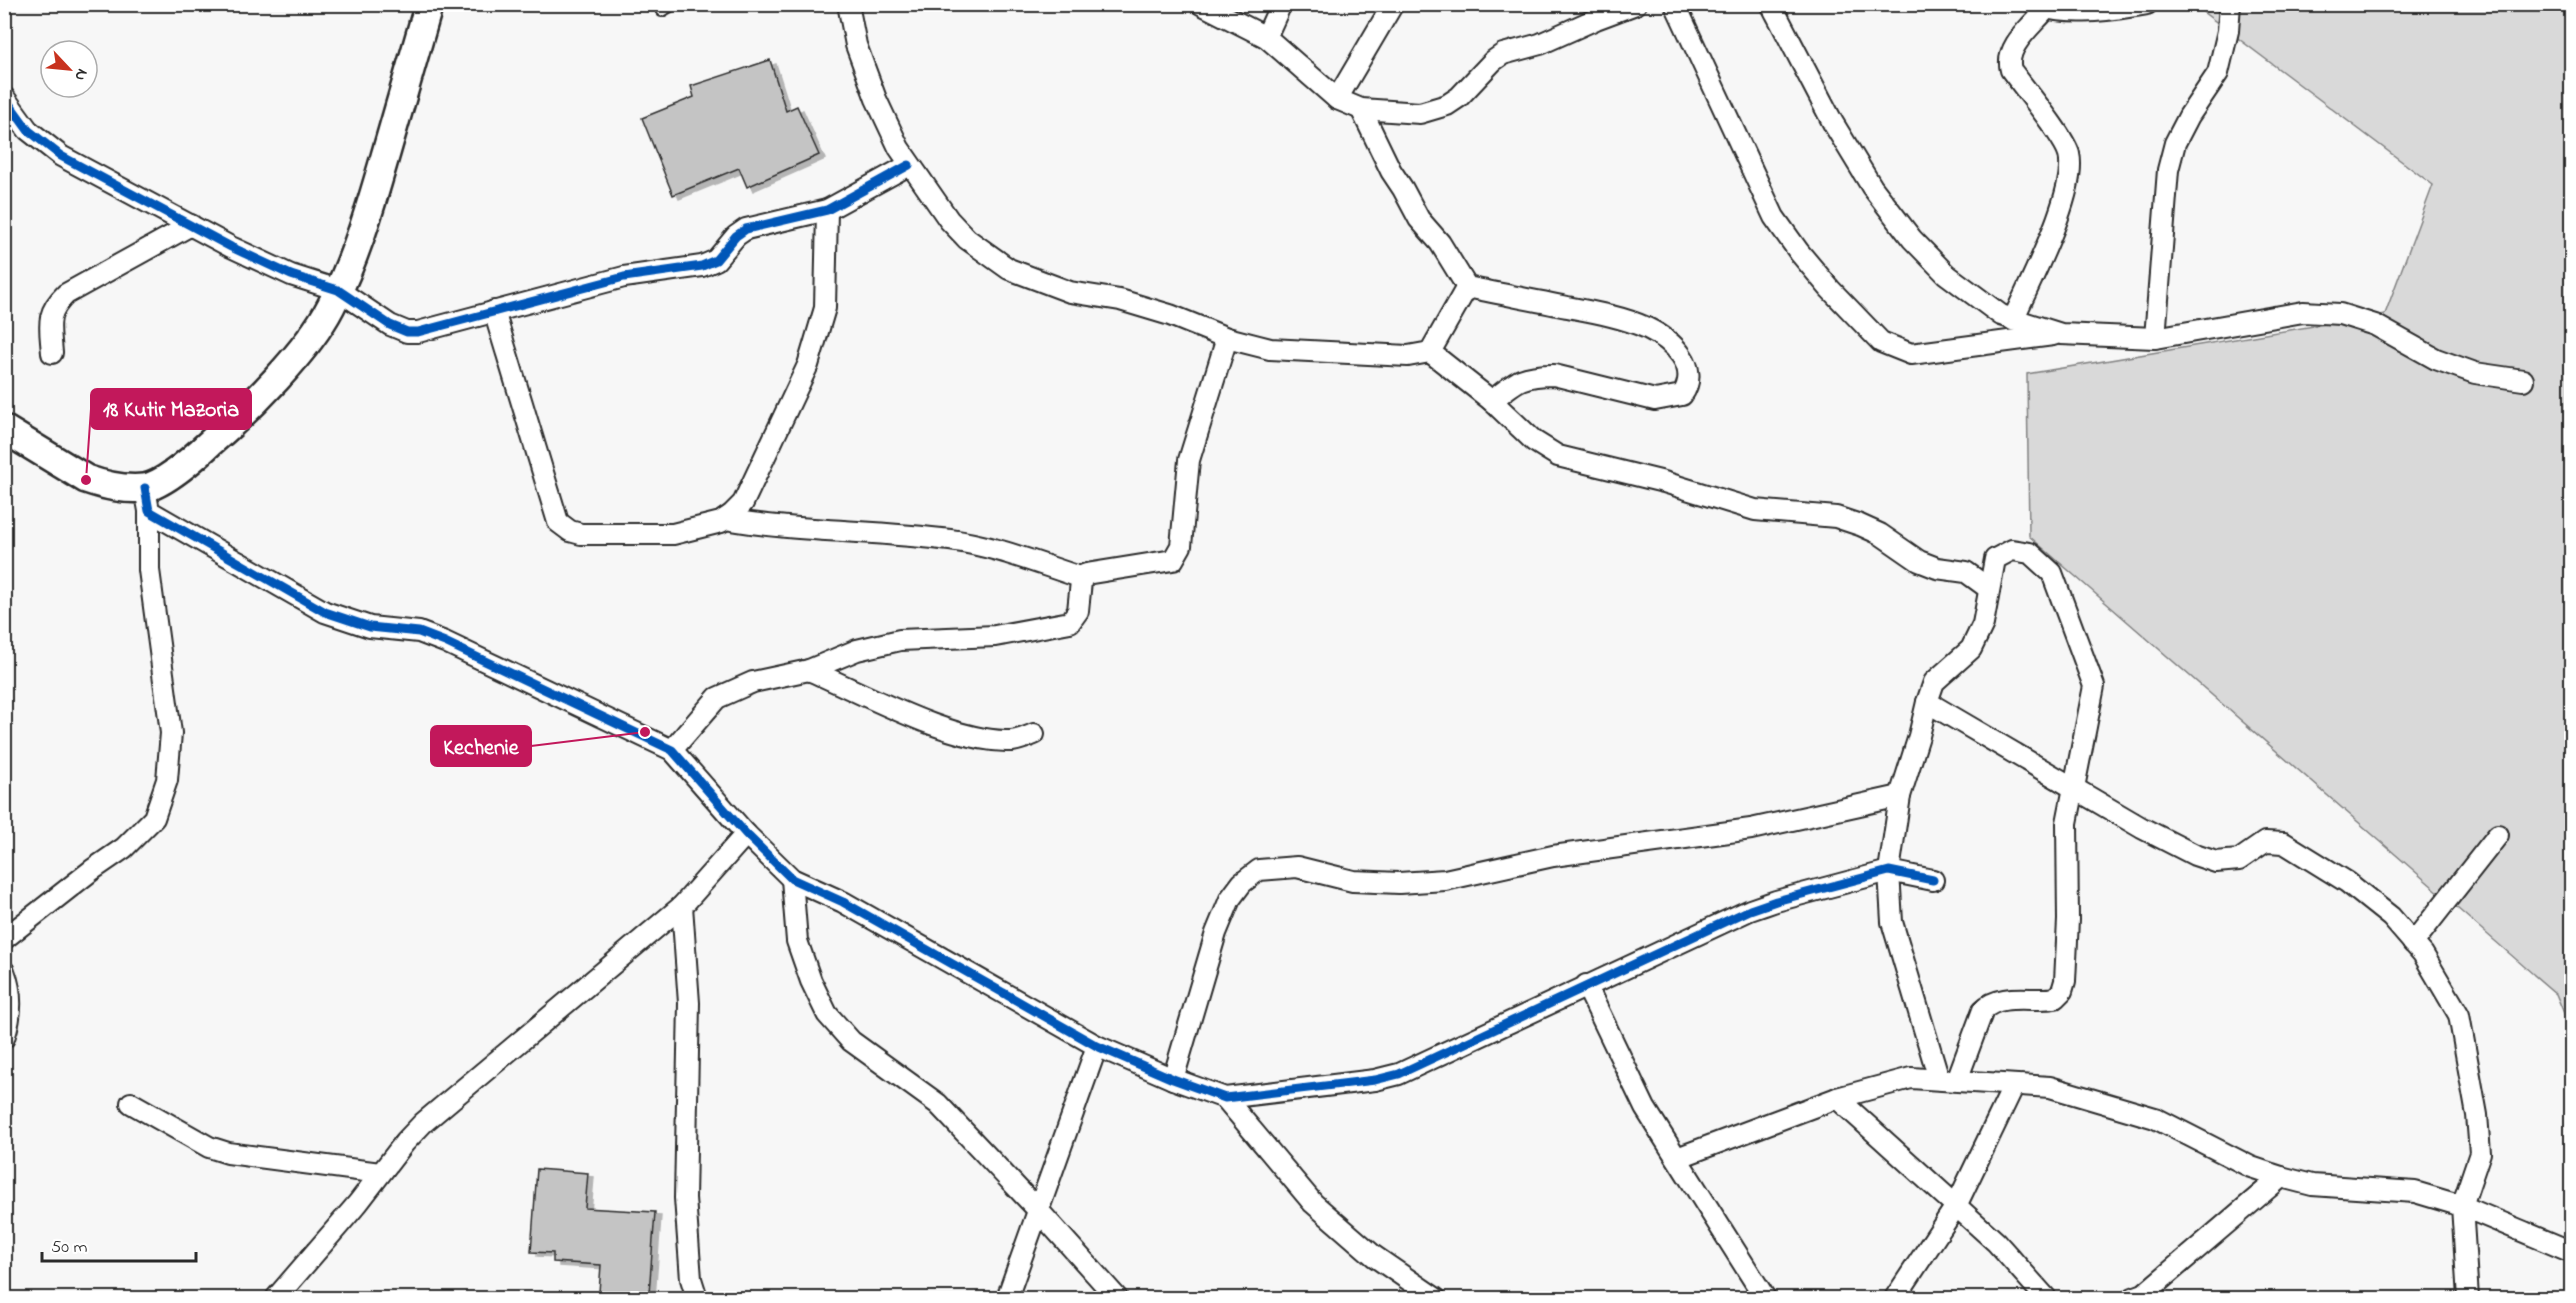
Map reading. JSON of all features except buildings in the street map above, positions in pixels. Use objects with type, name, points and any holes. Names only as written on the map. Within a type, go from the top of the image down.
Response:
[{"type":"main road","points":[[4,429],[86,478],[147,500],[228,428],[279,376],[306,343],[330,308],[350,266],[370,208],[429,4]]},
{"type":"street","points":[[848,4],[856,45],[876,99],[909,165],[949,220],[967,239],[1009,268],[1070,292],[1120,300],[1170,315],[1227,338],[1270,349],[1408,356],[1430,352],[1492,401],[1534,441],[1558,456],[1654,479],[1755,510],[1836,517],[1880,534],[1928,565],[1966,572],[1988,588]]},
{"type":"street","points":[[1201,4],[1266,37],[1337,99],[1361,109],[1420,113],[1447,105],[1459,97],[1493,61],[1503,54],[1540,44],[1636,4]]},
{"type":"street","points":[[1266,37],[1281,4]]},
{"type":"street","points":[[1337,99],[1376,37],[1393,4]]},
{"type":"street","points":[[1675,4],[1774,217],[1798,252],[1881,342],[1911,354],[2061,334],[2155,338],[2303,312],[2340,314],[2375,325],[2436,359],[2475,373],[2523,380]]},
{"type":"street","points":[[1771,4],[1833,123],[1872,187],[1912,239],[1946,274],[2001,315],[2061,334]]},
{"type":"street","points":[[2013,320],[2063,205],[2070,166],[2069,154],[2064,144],[2011,70],[2008,62],[2010,52],[2039,7],[2081,12],[2147,4]]},
{"type":"street","points":[[2155,338],[2169,170],[2175,143],[2189,116],[2218,73],[2228,31],[2230,4]]},
{"type":"street","points":[[4,97],[28,130],[48,148],[231,247],[291,275],[338,290],[390,325],[407,332],[418,332],[624,277],[702,266],[716,260],[736,236],[746,229],[827,210],[909,165]]},
{"type":"street","points":[[1361,109],[1390,171],[1403,189],[1419,219],[1440,243],[1467,287],[1589,311],[1649,329],[1678,350],[1688,367],[1690,378],[1689,385],[1682,395],[1655,400],[1554,375],[1537,375],[1520,379],[1492,401]]},
{"type":"street","points":[[494,311],[558,522],[570,531],[581,534],[646,535],[674,534],[725,519],[743,503],[808,365],[815,345],[825,308],[827,210]]},
{"type":"street","points":[[51,353],[50,316],[54,305],[66,294],[191,225]]},
{"type":"street","points":[[1430,352],[1467,287]]},
{"type":"street","points":[[672,750],[717,698],[753,682],[809,670],[857,650],[900,640],[994,636],[1070,622],[1081,603],[1083,578],[1086,574],[1161,564],[1173,560],[1178,555],[1181,546],[1190,460],[1227,338]]},
{"type":"street","points":[[147,500],[325,612],[370,627],[419,632],[446,642],[672,750],[746,834],[792,879],[843,902],[1097,1046],[1173,1080],[1225,1098],[1375,1080],[1399,1074],[1750,910],[1889,871],[1933,880]]},
{"type":"street","points":[[4,939],[92,870],[124,849],[154,818],[167,780],[171,733],[149,570],[147,500]]},
{"type":"street","points":[[725,519],[774,527],[966,543],[1001,551],[1083,578]]},
{"type":"street","points":[[2012,550],[2030,553],[2052,573],[2094,686],[2067,824],[2068,920],[2065,981],[2062,991],[2055,998],[1999,1000],[1990,1003],[1983,1010],[1948,1079],[1892,922],[1889,871],[1900,796],[1934,682],[1971,649],[1983,624],[1995,559],[2012,550]]},
{"type":"street","points":[[809,670],[943,729],[999,741],[1015,741],[1034,734]]},
{"type":"street","points":[[1927,702],[2194,855],[2216,862],[2239,860],[2265,842],[2284,843],[2347,882],[2391,917],[2423,954],[2458,1015],[2477,1115],[2480,1153],[2462,1206],[2468,1299]]},
{"type":"street","points":[[1173,1080],[1230,899],[1242,883],[1259,870],[1297,867],[1353,881],[1399,883],[1445,880],[1553,856],[1751,829],[1900,796]]},
{"type":"street","points":[[276,1299],[326,1242],[405,1142],[423,1123],[682,906],[746,834]]},
{"type":"street","points":[[2413,943],[2499,835]]},
{"type":"street","points":[[792,879],[796,941],[810,981],[827,1014],[851,1041],[938,1104],[1038,1210],[1117,1299]]},
{"type":"street","points":[[682,906],[688,1003],[685,1198],[691,1279],[697,1299]]},
{"type":"street","points":[[4,971],[10,987],[11,1012],[4,1038]]},
{"type":"street","points":[[1586,986],[1645,1108],[1765,1299]]},
{"type":"street","points":[[1007,1299],[1097,1046]]},
{"type":"street","points":[[1677,1158],[1837,1098],[1911,1078],[2050,1088],[2155,1118],[2252,1167],[2282,1177],[2312,1185],[2415,1192],[2462,1206],[2571,1252]]},
{"type":"street","points":[[1895,1299],[1956,1206],[2014,1085]]},
{"type":"street","points":[[1225,1098],[1313,1203],[1374,1256],[1435,1299]]},
{"type":"street","points":[[1837,1098],[1996,1242],[2046,1299]]},
{"type":"street","points":[[132,1103],[209,1147],[228,1153],[380,1173]]},
{"type":"street","points":[[2133,1299],[2144,1294],[2282,1177]]},
{"type":"lane","points":[[662,11],[674,4]]},
{"type":"shaded area","points":[[2198,5],[2571,5],[2571,1030],[2556,994],[2029,536],[2027,374],[2385,314],[2433,185],[2199,9]]},
{"type":"cycle path","points":[[4,97],[28,130],[61,156],[231,247],[291,275],[338,290],[390,325],[407,332],[418,332],[624,277],[702,266],[716,260],[736,236],[746,229],[827,210],[909,165]]},
{"type":"cycle path","points":[[145,488],[149,511],[325,612],[370,627],[419,632],[445,642],[672,750],[746,834],[792,879],[843,902],[1097,1046],[1173,1079],[1225,1098],[1375,1080],[1399,1074],[1750,910],[1889,871],[1933,880]]},
{"type":"place","name":"18 Kutir Mazoria","points":[[86,480]]},
{"type":"place","name":"Kechenie","points":[[645,732]]}]
